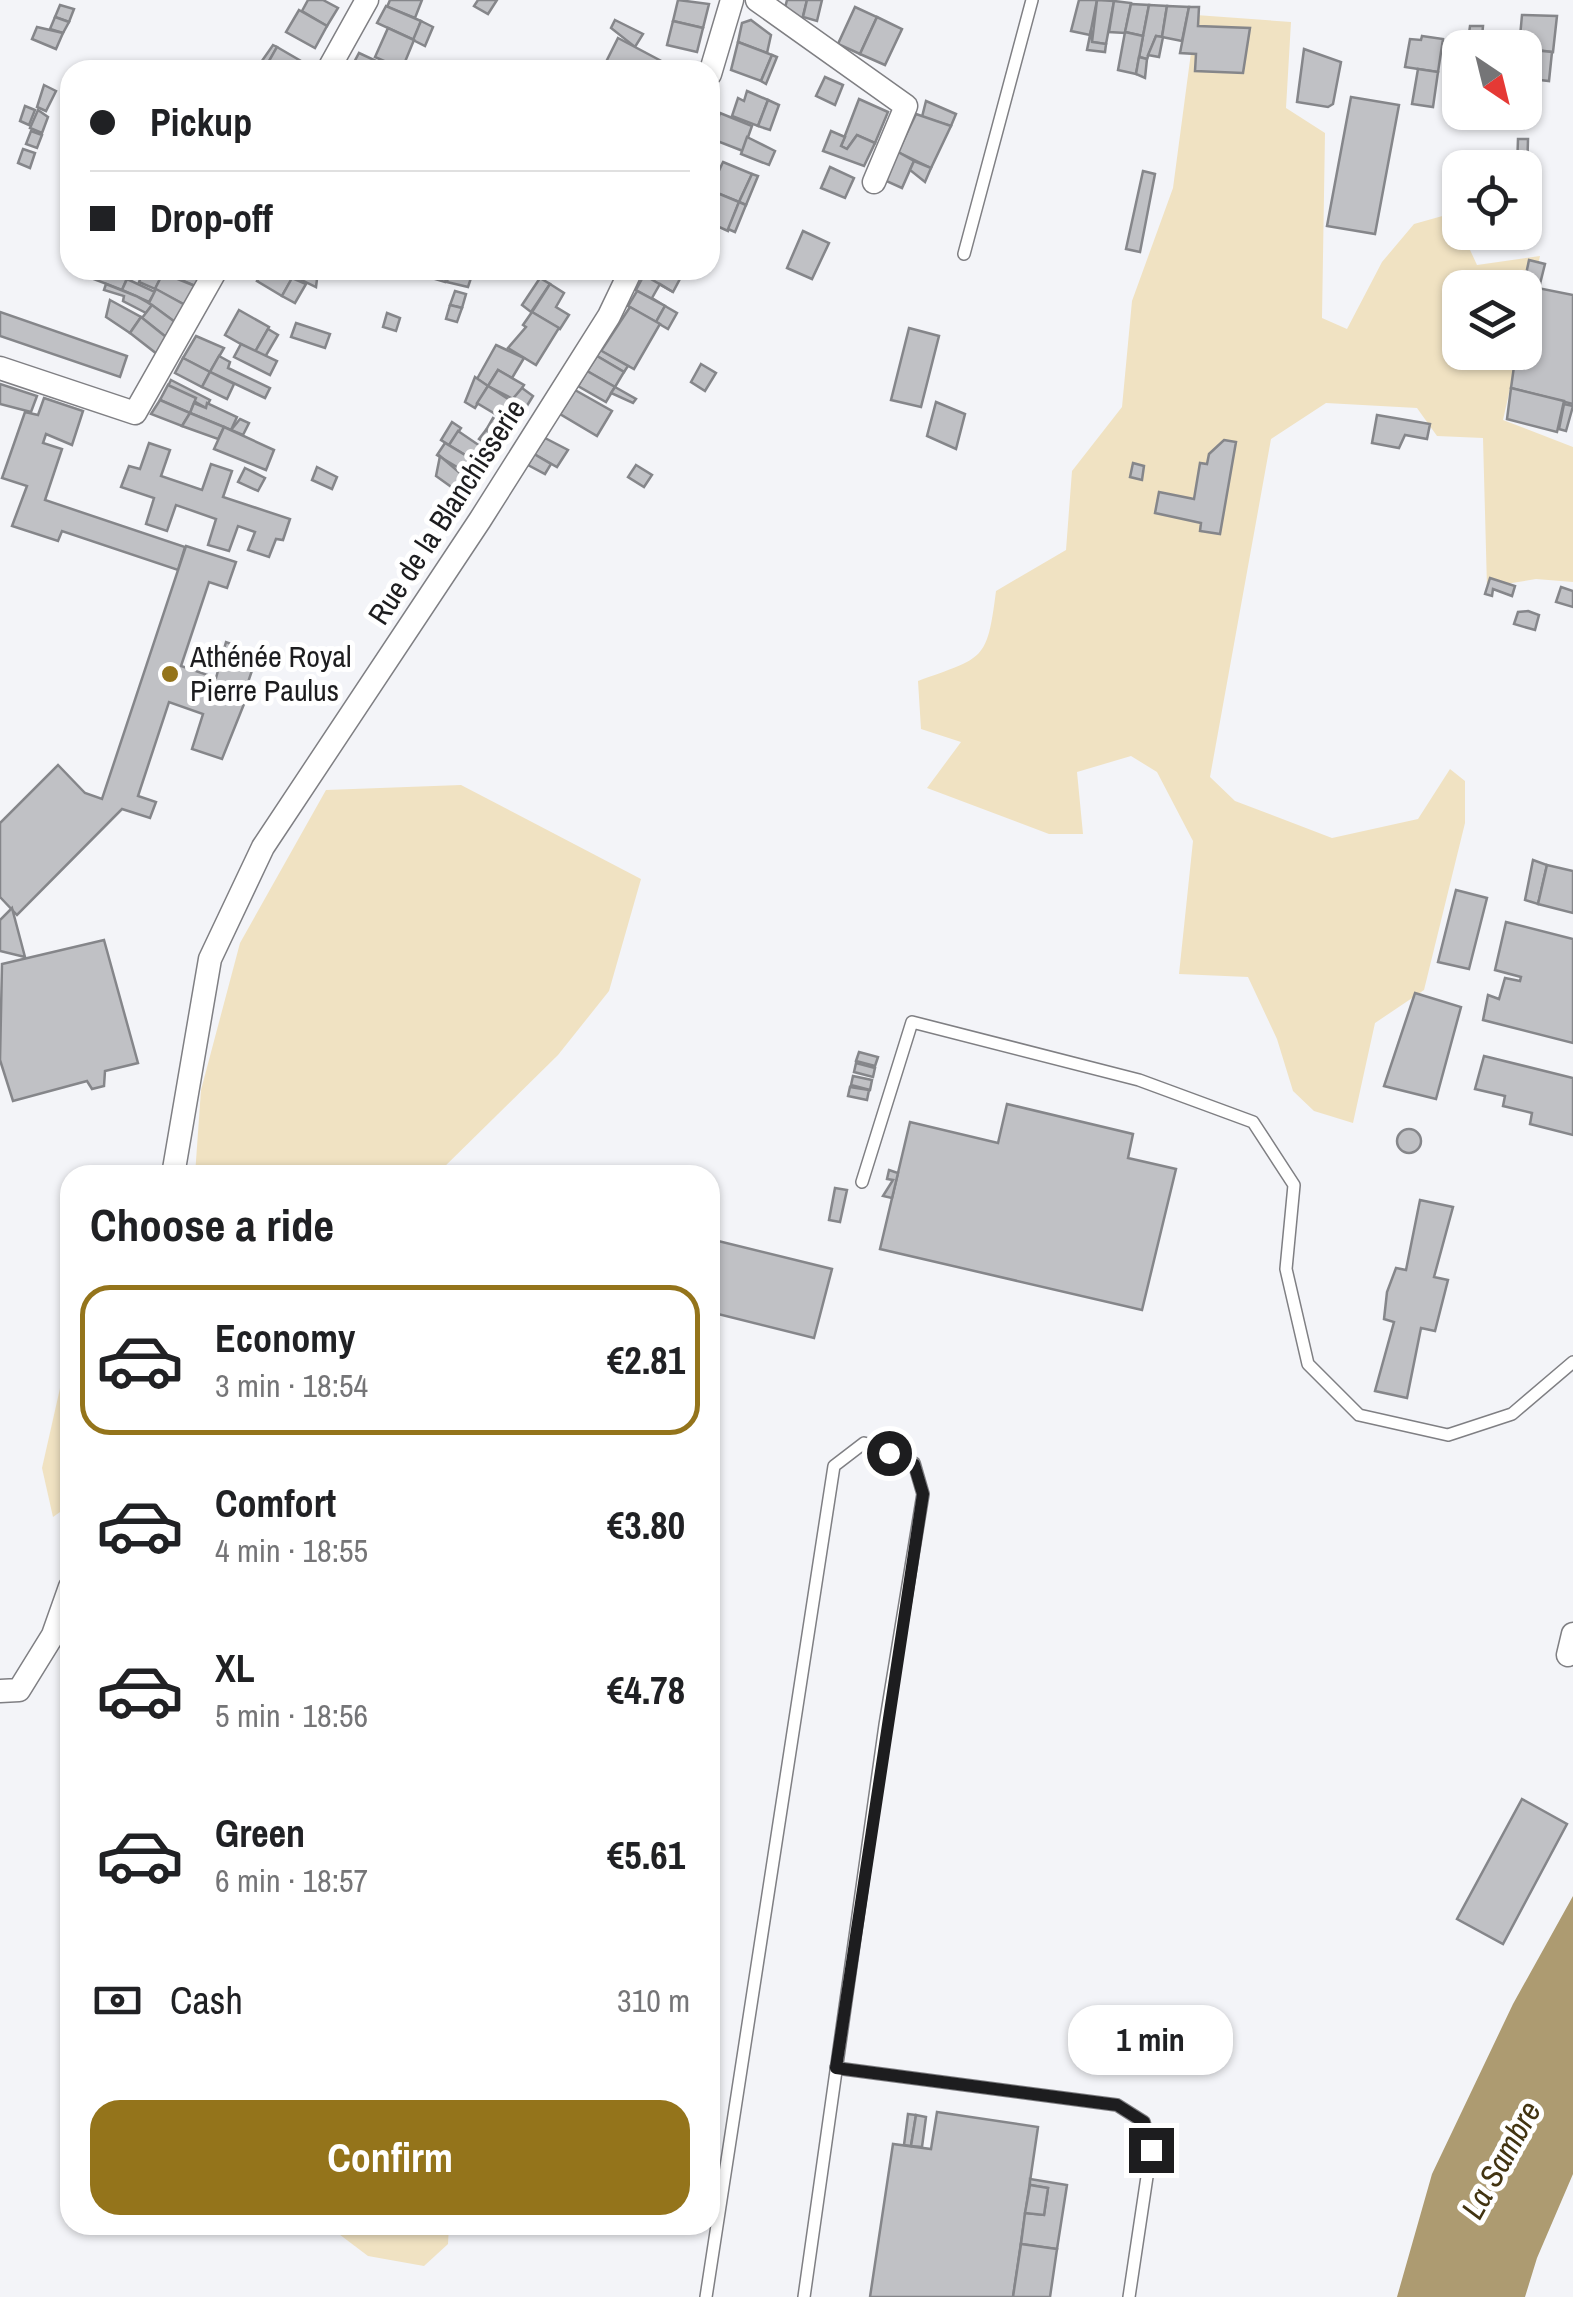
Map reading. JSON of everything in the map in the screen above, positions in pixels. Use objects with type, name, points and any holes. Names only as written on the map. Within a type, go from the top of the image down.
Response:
[{"type":"street","points":[[334,60],[368,0]]},
{"type":"street","points":[[714,60],[732,0]]},
{"type":"street","points":[[757,0],[906,106],[874,182]]},
{"type":"street","points":[[0,368],[135,414],[210,280]]},
{"type":"street","name":"Rue de la Blanchisserie","points":[[176,1165],[210,959],[264,847],[480,520],[610,316],[626,280]]},
{"type":"street","points":[[0,1691],[18,1690],[53,1635],[60,1615]]},
{"type":"lane","points":[[964,254],[1032,0]]},
{"type":"lane","points":[[862,1182],[912,1022],[1140,1080],[1252,1122],[1294,1186],[1286,1269],[1308,1364],[1359,1415],[1448,1436],[1512,1414],[1573,1362]]},
{"type":"lane","points":[[720,2206],[834,1466],[864,1443],[914,1464],[923,1494],[804,2297]]},
{"type":"lane","points":[[836,2068],[1117,2105],[1144,2122],[1151,2150],[1129,2297]]},
{"type":"lane","points":[[706,2297],[716,2235]]},
{"type":"shaded area","points":[[1196,15],[1291,22],[1286,108],[1325,133],[1322,318],[1347,329],[1382,262],[1414,224],[1442,216],[1442,250],[1470,250],[1477,265],[1540,256],[1537,270],[1442,270],[1442,370],[1514,370],[1503,420],[1573,447],[1573,582],[1536,579],[1487,587],[1483,438],[1437,436],[1417,408],[1326,403],[1271,439],[1210,777],[1235,801],[1332,838],[1418,819],[1450,769],[1465,781],[1465,823],[1424,990],[1375,1023],[1353,1123],[1314,1111],[1293,1091],[1277,1039],[1248,977],[1179,974],[1193,841],[1157,772],[1131,756],[1077,772],[1083,834],[1049,834],[927,788],[961,742],[921,729],[918,681],[957,667],[978,654],[989,632],[996,591],[1066,550],[1072,471],[1122,407],[1132,301],[1173,188]]},
{"type":"shaded area","points":[[461,785],[641,879],[609,991],[558,1055],[446,1165],[196,1165],[201,1090],[240,943],[326,790]]},
{"type":"shaded area","points":[[60,1388],[60,1512],[53,1517],[42,1468]]},
{"type":"shaded area","points":[[340,2235],[448,2235],[448,2244],[424,2266],[368,2256]]},
{"type":"water","name":"La Sambre","points":[[1573,1896],[1573,2174],[1525,2297],[1397,2297],[1432,2174],[1513,2004]]},
{"type":"building","points":[[308,0],[323,0],[338,8],[327,26],[302,11]]},
{"type":"building","points":[[390,0],[422,0],[415,18],[387,7]]},
{"type":"building","points":[[478,0],[497,0],[488,14],[474,6]]},
{"type":"building","points":[[678,0],[709,4],[703,28],[673,21]]},
{"type":"building","points":[[787,0],[807,0],[802,20],[785,8]]},
{"type":"building","points":[[807,0],[822,0],[817,21],[803,17]]},
{"type":"building","points":[[1079,0],[1097,0],[1090,35],[1071,31]]},
{"type":"building","points":[[1097,0],[1114,1],[1106,44],[1092,42]]},
{"type":"building","points":[[1114,1],[1131,3],[1125,33],[1109,32]]},
{"type":"building","points":[[1131,4],[1149,5],[1143,36],[1125,32]]},
{"type":"building","points":[[60,5],[74,9],[69,22],[55,17]]},
{"type":"building","points":[[1149,5],[1167,6],[1162,37],[1156,36],[1147,59],[1139,57]]},
{"type":"building","points":[[386,6],[421,21],[414,40],[377,23]]},
{"type":"building","points":[[1167,6],[1189,7],[1182,41],[1162,37]]},
{"type":"building","points":[[855,7],[877,17],[860,54],[838,44]]},
{"type":"building","points":[[1189,7],[1199,7],[1198,26],[1250,28],[1243,73],[1195,71],[1196,54],[1180,53]]},
{"type":"building","points":[[299,10],[327,26],[315,48],[286,32]]},
{"type":"building","points":[[1522,15],[1557,16],[1553,52],[1542,51],[1542,30],[1521,30]]},
{"type":"building","points":[[55,17],[69,22],[63,33],[50,29]]},
{"type":"building","points":[[877,17],[902,29],[885,65],[860,54]]},
{"type":"building","points":[[615,20],[643,34],[635,47],[611,28]]},
{"type":"building","points":[[751,20],[771,35],[767,53],[738,42],[742,23]]},
{"type":"building","points":[[421,21],[433,27],[425,46],[413,40]]},
{"type":"building","points":[[673,21],[703,28],[697,52],[667,45]]},
{"type":"building","points":[[37,27],[63,33],[56,49],[32,39]]},
{"type":"building","points":[[388,28],[414,40],[406,60],[375,57]]},
{"type":"building","points":[[1091,30],[1092,42],[1106,44],[1105,52],[1087,50]]},
{"type":"building","points":[[1125,32],[1143,36],[1136,74],[1118,70]]},
{"type":"building","points":[[1156,36],[1163,37],[1159,57],[1148,55]]},
{"type":"building","points":[[1422,36],[1442,39],[1438,72],[1405,67],[1410,39],[1421,40]]},
{"type":"building","points":[[618,38],[659,60],[607,60]]},
{"type":"building","points":[[738,42],[772,55],[761,81],[731,70]]},
{"type":"building","points":[[273,45],[277,47],[270,60],[263,60]]},
{"type":"building","points":[[277,47],[299,60],[270,60]]},
{"type":"building","points":[[1304,49],[1341,62],[1333,104],[1328,107],[1297,102]]},
{"type":"building","points":[[1542,51],[1552,52],[1549,81],[1542,80]]},
{"type":"building","points":[[359,53],[374,60],[355,60]]},
{"type":"building","points":[[772,55],[777,57],[766,84],[761,81]]},
{"type":"building","points":[[1139,57],[1147,59],[1145,78],[1136,74]]},
{"type":"building","points":[[1418,69],[1438,72],[1433,107],[1412,104]]},
{"type":"building","points":[[825,77],[843,85],[835,105],[816,96]]},
{"type":"building","points":[[44,85],[56,91],[46,111],[37,107]]},
{"type":"building","points":[[747,91],[768,100],[758,126],[732,116],[738,98],[744,101]]},
{"type":"building","points":[[1351,97],[1399,105],[1375,234],[1327,226]]},
{"type":"building","points":[[859,99],[888,112],[875,143],[857,135],[847,149],[841,146]]},
{"type":"building","points":[[768,100],[779,105],[770,130],[758,126]]},
{"type":"building","points":[[926,101],[956,114],[951,126],[922,117]]},
{"type":"building","points":[[25,106],[35,110],[29,125],[20,121]]},
{"type":"building","points":[[38,110],[48,117],[42,133],[30,128]]},
{"type":"building","points":[[720,113],[752,126],[743,151],[720,142]]},
{"type":"building","points":[[916,114],[951,126],[931,168],[898,152]]},
{"type":"building","points":[[31,131],[42,135],[37,148],[26,144]]},
{"type":"building","points":[[831,131],[845,137],[841,146],[847,149],[857,135],[875,143],[864,166],[823,151]]},
{"type":"building","points":[[747,137],[775,151],[769,165],[741,154]]},
{"type":"building","points":[[1518,139],[1528,139],[1528,150],[1518,150]]},
{"type":"building","points":[[23,149],[35,153],[30,168],[18,163]]},
{"type":"building","points":[[898,152],[914,161],[902,188],[884,180]]},
{"type":"building","points":[[914,161],[931,168],[925,182],[910,170]]},
{"type":"building","points":[[723,162],[752,174],[739,202],[720,194]]},
{"type":"building","points":[[830,167],[854,178],[845,198],[821,188]]},
{"type":"building","points":[[1143,171],[1155,174],[1140,252],[1126,249]]},
{"type":"building","points":[[752,174],[758,176],[746,205],[739,202]]},
{"type":"building","points":[[720,194],[739,202],[728,231],[720,227]]},
{"type":"building","points":[[739,202],[746,205],[735,232],[728,229]]},
{"type":"building","points":[[803,231],[829,243],[812,279],[787,268]]},
{"type":"building","points":[[1529,260],[1545,264],[1542,276],[1542,270],[1527,270]]},
{"type":"building","points":[[96,280],[126,280],[122,290]]},
{"type":"building","points":[[129,280],[155,292],[149,302],[122,290]]},
{"type":"building","points":[[140,280],[160,280],[155,289]]},
{"type":"building","points":[[160,280],[180,280],[195,286],[185,305],[155,289]]},
{"type":"building","points":[[258,280],[291,280],[282,296]]},
{"type":"building","points":[[291,280],[306,284],[295,303],[282,296]]},
{"type":"building","points":[[448,280],[470,280],[468,287]]},
{"type":"building","points":[[539,280],[550,284],[531,312],[522,305]]},
{"type":"building","points":[[641,280],[653,280],[660,284],[652,298],[665,306],[636,290]]},
{"type":"building","points":[[652,280],[679,280],[673,292]]},
{"type":"building","points":[[106,284],[152,305],[146,313],[123,301],[124,296],[104,290]]},
{"type":"building","points":[[550,284],[564,293],[556,307],[569,315],[560,329],[532,312]]},
{"type":"building","points":[[156,289],[185,305],[175,322],[149,303]]},
{"type":"building","points":[[1542,289],[1573,295],[1573,404],[1511,388],[1514,370],[1542,370]]},
{"type":"building","points":[[455,291],[466,294],[462,308],[450,305]]},
{"type":"building","points":[[637,291],[665,306],[656,322],[628,306]]},
{"type":"building","points":[[110,300],[141,317],[130,333],[106,317]]},
{"type":"building","points":[[152,305],[175,322],[166,337],[142,318]]},
{"type":"building","points":[[450,305],[462,308],[457,322],[446,319]]},
{"type":"building","points":[[665,306],[677,313],[668,329],[656,322]]},
{"type":"building","points":[[630,307],[660,324],[634,369],[601,351]]},
{"type":"building","points":[[239,310],[269,327],[255,352],[225,335]]},
{"type":"building","points":[[0,312],[127,356],[120,377],[0,336]]},
{"type":"building","points":[[532,312],[559,328],[536,365],[508,348],[526,327],[523,325]]},
{"type":"building","points":[[387,313],[400,318],[396,331],[383,327]]},
{"type":"building","points":[[141,317],[166,337],[157,354],[130,333]]},
{"type":"building","points":[[296,323],[330,334],[325,348],[291,337]]},
{"type":"building","points":[[909,328],[939,336],[921,407],[891,400]]},
{"type":"building","points":[[268,329],[278,335],[265,357],[255,352]]},
{"type":"building","points":[[196,336],[224,348],[210,372],[183,358]]},
{"type":"building","points":[[241,344],[277,361],[270,375],[234,357]]},
{"type":"building","points":[[496,345],[524,358],[512,378],[498,370],[488,386],[477,379]]},
{"type":"building","points":[[600,350],[628,366],[624,372],[597,356]]},
{"type":"building","points":[[219,356],[230,362],[228,368],[270,388],[265,398],[210,372]]},
{"type":"building","points":[[597,356],[624,372],[615,387],[587,371]]},
{"type":"building","points":[[183,358],[210,372],[202,387],[175,373]]},
{"type":"building","points":[[701,364],[716,373],[705,391],[691,382]]},
{"type":"building","points":[[498,370],[524,385],[515,400],[488,386]]},
{"type":"building","points":[[587,371],[615,387],[606,402],[578,386]]},
{"type":"building","points":[[210,372],[234,384],[227,399],[202,387]]},
{"type":"building","points":[[475,377],[488,386],[475,408],[465,402]]},
{"type":"building","points":[[171,380],[210,400],[206,408],[168,386]]},
{"type":"building","points":[[0,384],[37,396],[31,412],[0,404]]},
{"type":"building","points":[[168,385],[196,398],[190,413],[160,400]]},
{"type":"building","points":[[488,386],[511,401],[502,418],[477,403]]},
{"type":"building","points":[[615,387],[636,399],[633,403],[611,393]]},
{"type":"building","points":[[522,388],[533,396],[525,409],[511,401]]},
{"type":"building","points":[[1511,388],[1564,401],[1557,432],[1507,419]]},
{"type":"building","points":[[575,390],[612,411],[597,436],[560,414]]},
{"type":"building","points":[[44,398],[83,411],[72,445],[46,434],[43,443],[62,449],[45,500],[185,547],[178,570],[62,531],[58,541],[12,526],[27,486],[2,478],[25,412],[38,415]]},
{"type":"building","points":[[160,400],[190,413],[182,426],[151,414]]},
{"type":"building","points":[[511,401],[525,409],[516,423],[504,415]]},
{"type":"building","points":[[936,402],[965,414],[956,449],[927,436]]},
{"type":"building","points":[[194,403],[206,408],[207,403],[237,417],[231,430],[190,413]]},
{"type":"building","points":[[1564,404],[1573,406],[1566,431],[1559,429]]},
{"type":"building","points":[[190,413],[224,427],[218,439],[182,426]]},
{"type":"building","points":[[1377,415],[1430,424],[1427,439],[1405,435],[1399,448],[1372,443]]},
{"type":"building","points":[[493,418],[512,430],[504,442],[486,430]]},
{"type":"building","points":[[240,419],[249,423],[243,435],[231,430]]},
{"type":"building","points":[[452,422],[461,428],[449,445],[441,440]]},
{"type":"building","points":[[224,427],[274,450],[266,470],[214,449]]},
{"type":"building","points":[[486,430],[504,442],[498,451],[479,439]]},
{"type":"building","points":[[458,431],[483,448],[475,461],[449,445]]},
{"type":"building","points":[[545,438],[568,450],[557,467],[534,454]]},
{"type":"building","points":[[1224,440],[1236,442],[1220,534],[1200,531],[1201,523],[1155,513],[1159,492],[1194,499],[1200,463],[1207,464],[1209,454]]},
{"type":"building","points":[[149,443],[170,450],[161,476],[202,490],[211,464],[232,471],[223,497],[290,519],[283,540],[276,539],[269,557],[248,550],[255,532],[238,526],[229,551],[208,545],[216,519],[176,505],[167,531],[146,524],[154,498],[121,487],[129,466],[140,469]]},
{"type":"building","points":[[445,443],[475,461],[467,473],[437,455]]},
{"type":"building","points":[[534,454],[551,464],[545,474],[528,465]]},
{"type":"building","points":[[440,456],[474,485],[464,496],[436,476]]},
{"type":"building","points":[[1133,463],[1144,466],[1142,480],[1130,477]]},
{"type":"building","points":[[636,465],[652,475],[644,487],[628,477]]},
{"type":"building","points":[[317,467],[337,477],[332,489],[312,480]]},
{"type":"building","points":[[245,468],[265,478],[258,491],[238,482]]},
{"type":"building","points":[[186,546],[236,562],[227,588],[209,582],[181,666],[216,678],[226,642],[258,653],[246,688],[250,689],[222,759],[192,749],[203,714],[169,702],[138,796],[156,802],[150,818],[122,809],[17,915],[0,897],[0,823],[58,765],[85,793],[102,799]]},
{"type":"building","points":[[1490,578],[1515,586],[1512,596],[1493,589],[1492,596],[1485,594]]},
{"type":"building","points":[[1561,587],[1573,591],[1573,607],[1556,602]]},
{"type":"building","points":[[1518,612],[1539,615],[1535,630],[1514,624]]},
{"type":"building","points":[[1533,860],[1547,865],[1538,904],[1525,900]]},
{"type":"building","points":[[1547,865],[1573,871],[1573,913],[1538,904]]},
{"type":"building","points":[[1456,890],[1487,898],[1469,969],[1438,962]]},
{"type":"building","points":[[12,908],[25,957],[0,951],[0,920]]},
{"type":"building","points":[[1506,922],[1573,939],[1573,1043],[1483,1020],[1488,995],[1499,999],[1505,978],[1520,981],[1521,977],[1495,970]]},
{"type":"building","points":[[104,940],[138,1063],[105,1071],[104,1086],[92,1089],[87,1081],[13,1101],[0,1060],[2,964]]},
{"type":"building","points":[[1415,993],[1461,1007],[1436,1099],[1384,1086]]},
{"type":"building","points":[[859,1052],[878,1057],[875,1066],[856,1061]]},
{"type":"building","points":[[1484,1056],[1573,1078],[1573,1135],[1530,1124],[1532,1113],[1503,1106],[1505,1096],[1475,1089]]},
{"type":"building","points":[[856,1063],[875,1068],[873,1077],[854,1072]]},
{"type":"building","points":[[853,1076],[872,1080],[870,1090],[851,1085]]},
{"type":"building","points":[[850,1087],[869,1090],[867,1100],[848,1096]]},
{"type":"building","points":[[1007,1104],[1133,1134],[1128,1158],[1176,1169],[1142,1310],[880,1249],[910,1122],[998,1143]]},
{"type":"building","points":[[1409,1129],[1418,1132],[1418,1150],[1409,1153],[1400,1150],[1397,1141],[1400,1132]]},
{"type":"building","points":[[889,1170],[898,1173],[892,1198],[883,1196],[893,1180],[887,1179]]},
{"type":"building","points":[[835,1188],[847,1190],[840,1222],[829,1220]]},
{"type":"building","points":[[1420,1200],[1453,1207],[1434,1277],[1448,1280],[1435,1331],[1421,1328],[1407,1398],[1375,1391],[1394,1322],[1384,1319],[1387,1292],[1396,1268],[1406,1270]]},
{"type":"building","points":[[720,1241],[832,1269],[814,1338],[720,1314]]},
{"type":"building","points":[[1522,1799],[1567,1824],[1503,1944],[1457,1919]]},
{"type":"building","points":[[937,2112],[1038,2127],[1013,2297],[870,2297],[893,2144],[931,2149]]},
{"type":"building","points":[[908,2114],[916,2115],[911,2146],[904,2145]]},
{"type":"building","points":[[916,2115],[926,2117],[922,2147],[911,2146]]},
{"type":"building","points":[[1030,2179],[1067,2185],[1057,2249],[1021,2244],[1025,2213],[1044,2215],[1048,2188],[1030,2185]]},
{"type":"building","points":[[1030,2185],[1048,2188],[1044,2215],[1025,2213]]},
{"type":"building","points":[[1021,2244],[1057,2249],[1050,2297],[1013,2297]]},
{"type":"place","name":"Athénée Royal Pierre Paulus","points":[[170,674]]},
{"type":"route","points":[[889,1453],[914,1464],[923,1494],[836,2068],[1117,2105],[1144,2122],[1151,2150]]}]
